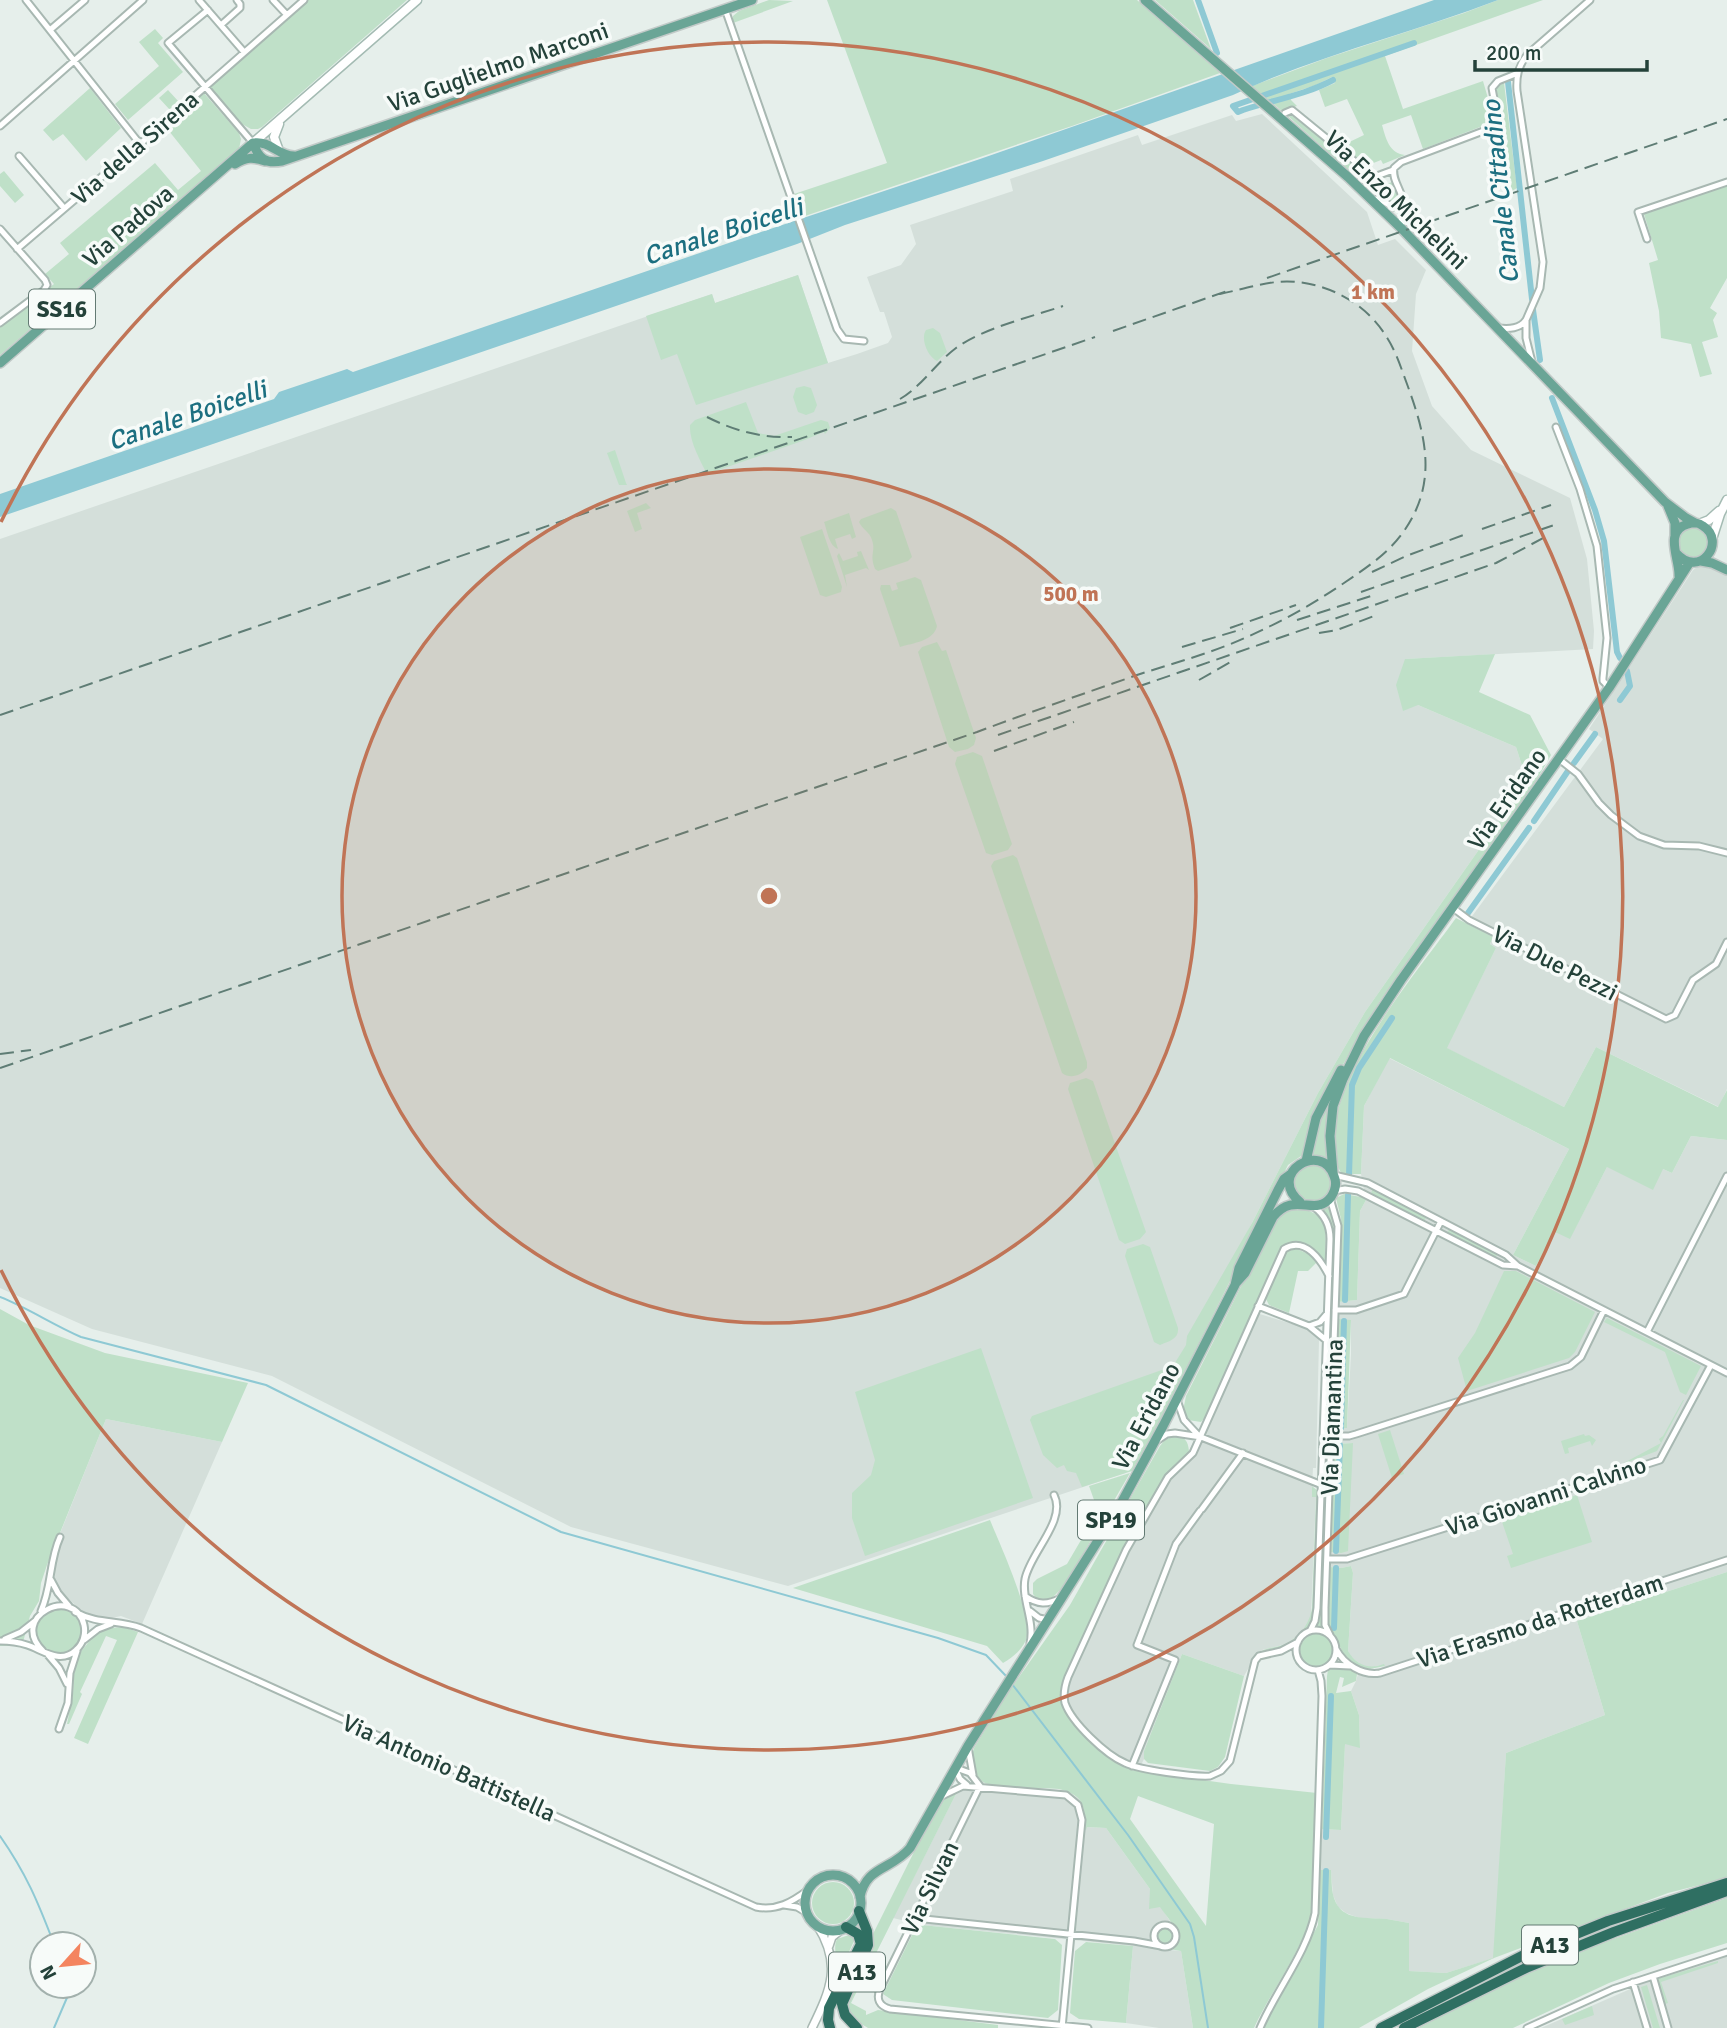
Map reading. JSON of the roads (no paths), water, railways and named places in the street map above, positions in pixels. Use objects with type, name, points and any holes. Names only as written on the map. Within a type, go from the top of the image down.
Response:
[{"type":"highway","name":"A13","points":[[1381,2028],[1524,1955],[1608,1921],[1727,1883]]},
{"type":"highway","name":"A13","points":[[1404,2028],[1528,1967],[1727,1891]]},
{"type":"highway","name":"A13","points":[[857,2028],[845,2015],[843,2007],[844,1998],[868,1945],[867,1931],[859,1912]]},
{"type":"highway","name":"A13","points":[[830,2028],[830,2008],[861,1944],[858,1934],[844,1928]]},
{"type":"highway","name":"A13","points":[[843,2007],[850,2028]]},
{"type":"main road","name":"Via Guglielmo Marconi","points":[[270,163],[752,0]]},
{"type":"main road","name":"Via Enzo Michelini","points":[[1145,0],[1371,199],[1665,502],[1697,523]]},
{"type":"main road","name":"Via Padova","points":[[0,363],[414,2]]},
{"type":"main road","points":[[279,151],[274,136],[282,118]]},
{"type":"main road","points":[[270,163],[261,157],[253,143],[264,142],[288,156],[296,156]]},
{"type":"main road","name":"Via Padova","points":[[219,174],[248,158],[270,163]]},
{"type":"main road","name":"Via Enzo Michelini","points":[[1665,502],[1674,519],[1675,535]]},
{"type":"main road","points":[[1678,581],[1679,566],[1673,544],[1675,535],[1684,525],[1709,520],[1725,503]]},
{"type":"main road","points":[[1700,561],[1708,555],[1725,503]]},
{"type":"main road","points":[[1697,523],[1707,529],[1727,568]]},
{"type":"main road","points":[[1676,553],[1690,562],[1700,561],[1727,568]]},
{"type":"main road","name":"Via Eridano","points":[[859,1912],[865,1881],[906,1853],[968,1746],[1118,1509],[1235,1285],[1240,1268],[1278,1190],[1284,1179],[1300,1163],[1306,1161],[1316,1118],[1340,1072],[1393,991],[1563,762],[1690,562]]},
{"type":"main road","name":"Via Eridano","points":[[1332,1194],[1334,1174],[1330,1136],[1333,1105],[1364,1036]]},
{"type":"main road","points":[[1306,1161],[1322,1162],[1334,1174]]},
{"type":"main road","points":[[1291,1174],[1292,1193],[1300,1202],[1311,1206],[1325,1203],[1332,1194]]},
{"type":"main road","name":"Via Eridano","points":[[1235,1285],[1245,1273],[1273,1217],[1283,1208],[1300,1202]]},
{"type":"main road","name":"Via Eridano","points":[[808,1890],[815,1881],[825,1876],[838,1875],[845,1878],[872,1875]]},
{"type":"main road","points":[[845,1878],[854,1885],[860,1897]]},
{"type":"main road","points":[[808,1890],[805,1901],[807,1913],[817,1925],[827,1930],[844,1928],[859,1912]]},
{"type":"street","points":[[26,0],[140,144]]},
{"type":"street","points":[[50,30],[85,0]]},
{"type":"street","points":[[199,0],[244,52]]},
{"type":"street","points":[[221,25],[240,8],[237,0]]},
{"type":"street","points":[[273,0],[287,15]]},
{"type":"street","name":"Via della Sirena","points":[[17,249],[304,0]]},
{"type":"street","points":[[1498,328],[1515,328],[1526,320],[1540,288],[1543,262],[1517,92],[1518,74],[1527,55],[1590,0]]},
{"type":"street","points":[[0,125],[140,2]]},
{"type":"street","points":[[726,9],[837,329],[844,339],[864,341]]},
{"type":"street","points":[[208,10],[168,43],[253,143]]},
{"type":"street","points":[[1285,113],[1292,110],[1374,177],[1393,170],[1401,162],[1494,127],[1498,121],[1492,88],[1499,80],[1518,74]]},
{"type":"street","name":"Via della Sirena","points":[[19,156],[64,208]]},
{"type":"street","points":[[1393,170],[1402,199],[1402,229]]},
{"type":"street","points":[[1647,239],[1638,212],[1727,182]]},
{"type":"street","points":[[1371,199],[1381,200],[1393,207],[1401,203]]},
{"type":"street","points":[[0,229],[46,282],[47,287],[0,323]]},
{"type":"street","points":[[1526,320],[1527,347],[1534,366]]},
{"type":"street","points":[[1556,428],[1580,489],[1597,546],[1607,638],[1603,678],[1609,688]]},
{"type":"street","points":[[1563,762],[1576,771],[1616,821],[1639,836],[1664,845],[1699,846],[1727,853]]},
{"type":"street","name":"Via Due Pezzi","points":[[1455,910],[1469,920],[1660,1016],[1670,1018],[1675,1015],[1689,983],[1716,964],[1727,942]]},
{"type":"street","points":[[1334,1174],[1367,1183],[1506,1255],[1518,1266],[1727,1373]]},
{"type":"street","points":[[1647,1332],[1727,1176]]},
{"type":"street","points":[[1363,1193],[1367,1183]]},
{"type":"street","points":[[1332,1194],[1345,1189],[1363,1193],[1503,1265],[1518,1266]]},
{"type":"street","name":"Via Diamantina","points":[[1332,1194],[1338,1226],[1325,1621],[1336,1649]]},
{"type":"street","name":"Via Diamantina","points":[[1310,1631],[1317,1613],[1329,1276],[1329,1228],[1321,1213],[1311,1206]]},
{"type":"street","points":[[1335,1310],[1356,1310],[1404,1294],[1441,1222]]},
{"type":"street","points":[[1298,1642],[1282,1651],[1259,1656],[1254,1664],[1231,1757],[1226,1766],[1214,1775],[1202,1776],[1132,1766],[1119,1760],[1088,1735],[1066,1705],[1065,1686],[1125,1552],[1168,1477],[1189,1459],[1201,1437],[1284,1249],[1296,1245],[1314,1253],[1329,1276]]},
{"type":"street","points":[[1258,1306],[1309,1326],[1326,1340]]},
{"type":"street","points":[[1331,1436],[1356,1434],[1574,1364],[1581,1357],[1604,1310]]},
{"type":"street","points":[[1309,1326],[1320,1322],[1327,1313]]},
{"type":"street","name":"Via Giovanni Calvino","points":[[1327,1559],[1347,1559],[1660,1460],[1711,1365]]},
{"type":"street","points":[[1177,1399],[1184,1420],[1201,1437]]},
{"type":"street","points":[[1155,1442],[1175,1433],[1201,1437],[1322,1485]]},
{"type":"street","points":[[1132,1766],[1175,1660],[1137,1645],[1176,1544],[1243,1453]]},
{"type":"street","name":"Via Eridano","points":[[1028,1652],[1032,1636],[1024,1582],[1028,1569],[1054,1522],[1058,1502],[1054,1495]]},
{"type":"street","points":[[60,1537],[52,1558],[48,1593],[41,1613],[21,1632],[0,1641],[21,1643],[46,1653],[65,1656],[78,1649]]},
{"type":"street","name":"Via Erasmo da Rotterdam","points":[[1330,1665],[1353,1667],[1367,1674],[1380,1673],[1727,1560]]},
{"type":"street","points":[[50,1575],[58,1593],[84,1625],[82,1643]]},
{"type":"street","points":[[1025,1596],[1047,1604],[1063,1597]]},
{"type":"street","points":[[1036,1602],[1048,1620]]},
{"type":"street","name":"Via Antonio Battistella","points":[[41,1613],[53,1606],[62,1606],[89,1619],[126,1623],[141,1628],[751,1905],[770,1908],[785,1905],[797,1907],[807,1913]]},
{"type":"street","points":[[1030,1611],[1039,1618],[1048,1620]]},
{"type":"street","points":[[35,1621],[34,1637],[59,1668],[69,1689]]},
{"type":"street","points":[[59,1729],[67,1707],[71,1667],[78,1649],[98,1629],[115,1623]]},
{"type":"street","points":[[1299,1660],[1296,1650],[1302,1636],[1310,1631],[1321,1631],[1330,1635]]},
{"type":"street","points":[[1282,1651],[1299,1660],[1306,1668],[1318,1670],[1330,1665],[1335,1658],[1336,1649]]},
{"type":"street","points":[[1336,1649],[1353,1667]]},
{"type":"street","points":[[1260,2028],[1306,1941],[1315,1913],[1322,1696],[1318,1670]]},
{"type":"street","points":[[968,1746],[974,1778]]},
{"type":"street","points":[[955,1768],[967,1771],[980,1786]]},
{"type":"street","points":[[955,1768],[960,1779],[969,1786]]},
{"type":"street","points":[[938,1798],[957,1788],[980,1786],[1066,1795],[1078,1805],[1083,1820],[1062,2027],[1088,2028]]},
{"type":"street","name":"Via Silvan","points":[[980,1786],[880,1989],[879,2002],[890,2009],[1062,2027]]},
{"type":"street","points":[[785,1905],[808,1890]]},
{"type":"street","points":[[915,1918],[1161,1946],[1171,1945],[1176,1935],[1173,1929],[1161,1926],[1148,1937],[1135,1941]]},
{"type":"street","points":[[813,2028],[831,1978],[832,1963],[829,1947],[817,1925]]},
{"type":"street","points":[[829,1947],[832,1937],[844,1928]]},
{"type":"street","points":[[1156,1930],[1154,1937],[1161,1946]]},
{"type":"street","points":[[1527,2028],[1633,1982],[1727,1952]]},
{"type":"street","points":[[1653,1976],[1668,2028]]},
{"type":"street","points":[[1633,1982],[1647,2028]]},
{"type":"water","points":[[1434,0],[1498,0],[1331,56],[1233,95],[1043,161],[845,225],[797,244],[0,517],[0,494],[274,399],[279,392],[347,369],[353,372],[980,159]]},
{"type":"waterway","points":[[1198,0],[1217,53]]},
{"type":"waterway","points":[[1333,80],[1238,112],[1233,106],[1414,43]]},
{"type":"waterway","name":"Canale Cittadino","points":[[1508,82],[1532,299]]},
{"type":"waterway","name":"Canale Cittadino","points":[[1533,310],[1540,360]]},
{"type":"waterway","name":"Canale Cittadino","points":[[1552,398],[1595,510],[1604,541],[1617,652],[1620,658]]},
{"type":"waterway","points":[[1620,700],[1630,686],[1627,671]]},
{"type":"waterway","points":[[1574,763],[1595,734]]},
{"type":"waterway","points":[[1534,821],[1568,771]]},
{"type":"waterway","points":[[1468,913],[1529,828]]},
{"type":"waterway","points":[[1349,1175],[1352,1085],[1359,1068],[1392,1018]]},
{"type":"waterway","points":[[1345,1300],[1348,1195]]},
{"type":"waterway","points":[[0,1297],[81,1337],[266,1385],[561,1532],[938,1638],[986,1655],[1007,1677]]},
{"type":"waterway","points":[[1341,1428],[1344,1321]]},
{"type":"waterway","points":[[1336,1551],[1340,1445]]},
{"type":"waterway","points":[[1334,1628],[1336,1568]]},
{"type":"waterway","points":[[1012,1684],[1128,1835],[1190,1924],[1208,2028]]},
{"type":"waterway","points":[[1326,1837],[1331,1696]]},
{"type":"waterway","points":[[0,1836],[31,1888],[48,1930]]},
{"type":"waterway","points":[[1321,2028],[1326,1871]]},
{"type":"waterway","points":[[54,2028],[66,2000]]},
{"type":"railway","points":[[1267,278],[1727,119]]},
{"type":"railway","points":[[0,1068],[1137,675],[1193,658],[1272,625],[1332,591],[1384,553],[1404,531],[1415,513],[1425,477],[1425,459],[1414,403],[1390,342],[1377,323],[1353,302],[1339,294],[1309,284],[1293,282],[1277,282],[1220,294]]},
{"type":"railway","points":[[1113,331],[1227,291]]},
{"type":"railway","points":[[900,399],[967,341],[993,329],[1063,306]]},
{"type":"railway","points":[[0,715],[1095,337]]},
{"type":"railway","points":[[707,417],[748,433],[792,437]]},
{"type":"railway","points":[[1482,529],[1551,505]]},
{"type":"railway","points":[[1361,592],[1557,524]]},
{"type":"railway","points":[[1372,572],[1406,556],[1469,533]]},
{"type":"railway","points":[[998,735],[1496,563],[1549,535]]},
{"type":"railway","points":[[1297,620],[1374,595]]},
{"type":"railway","points":[[1230,628],[1296,605]]},
{"type":"railway","points":[[1319,633],[1337,630],[1374,616]]},
{"type":"railway","points":[[1182,647],[1243,629]]},
{"type":"railway","points":[[1199,680],[1232,661]]},
{"type":"railway","points":[[994,751],[1074,722]]},
{"type":"railway","points":[[0,1054],[31,1050]]},
{"type":"water label","name":"Canale Boicelli","points":[[723,231]]},
{"type":"water label","name":"Canale Boicelli","points":[[187,415]]}]
